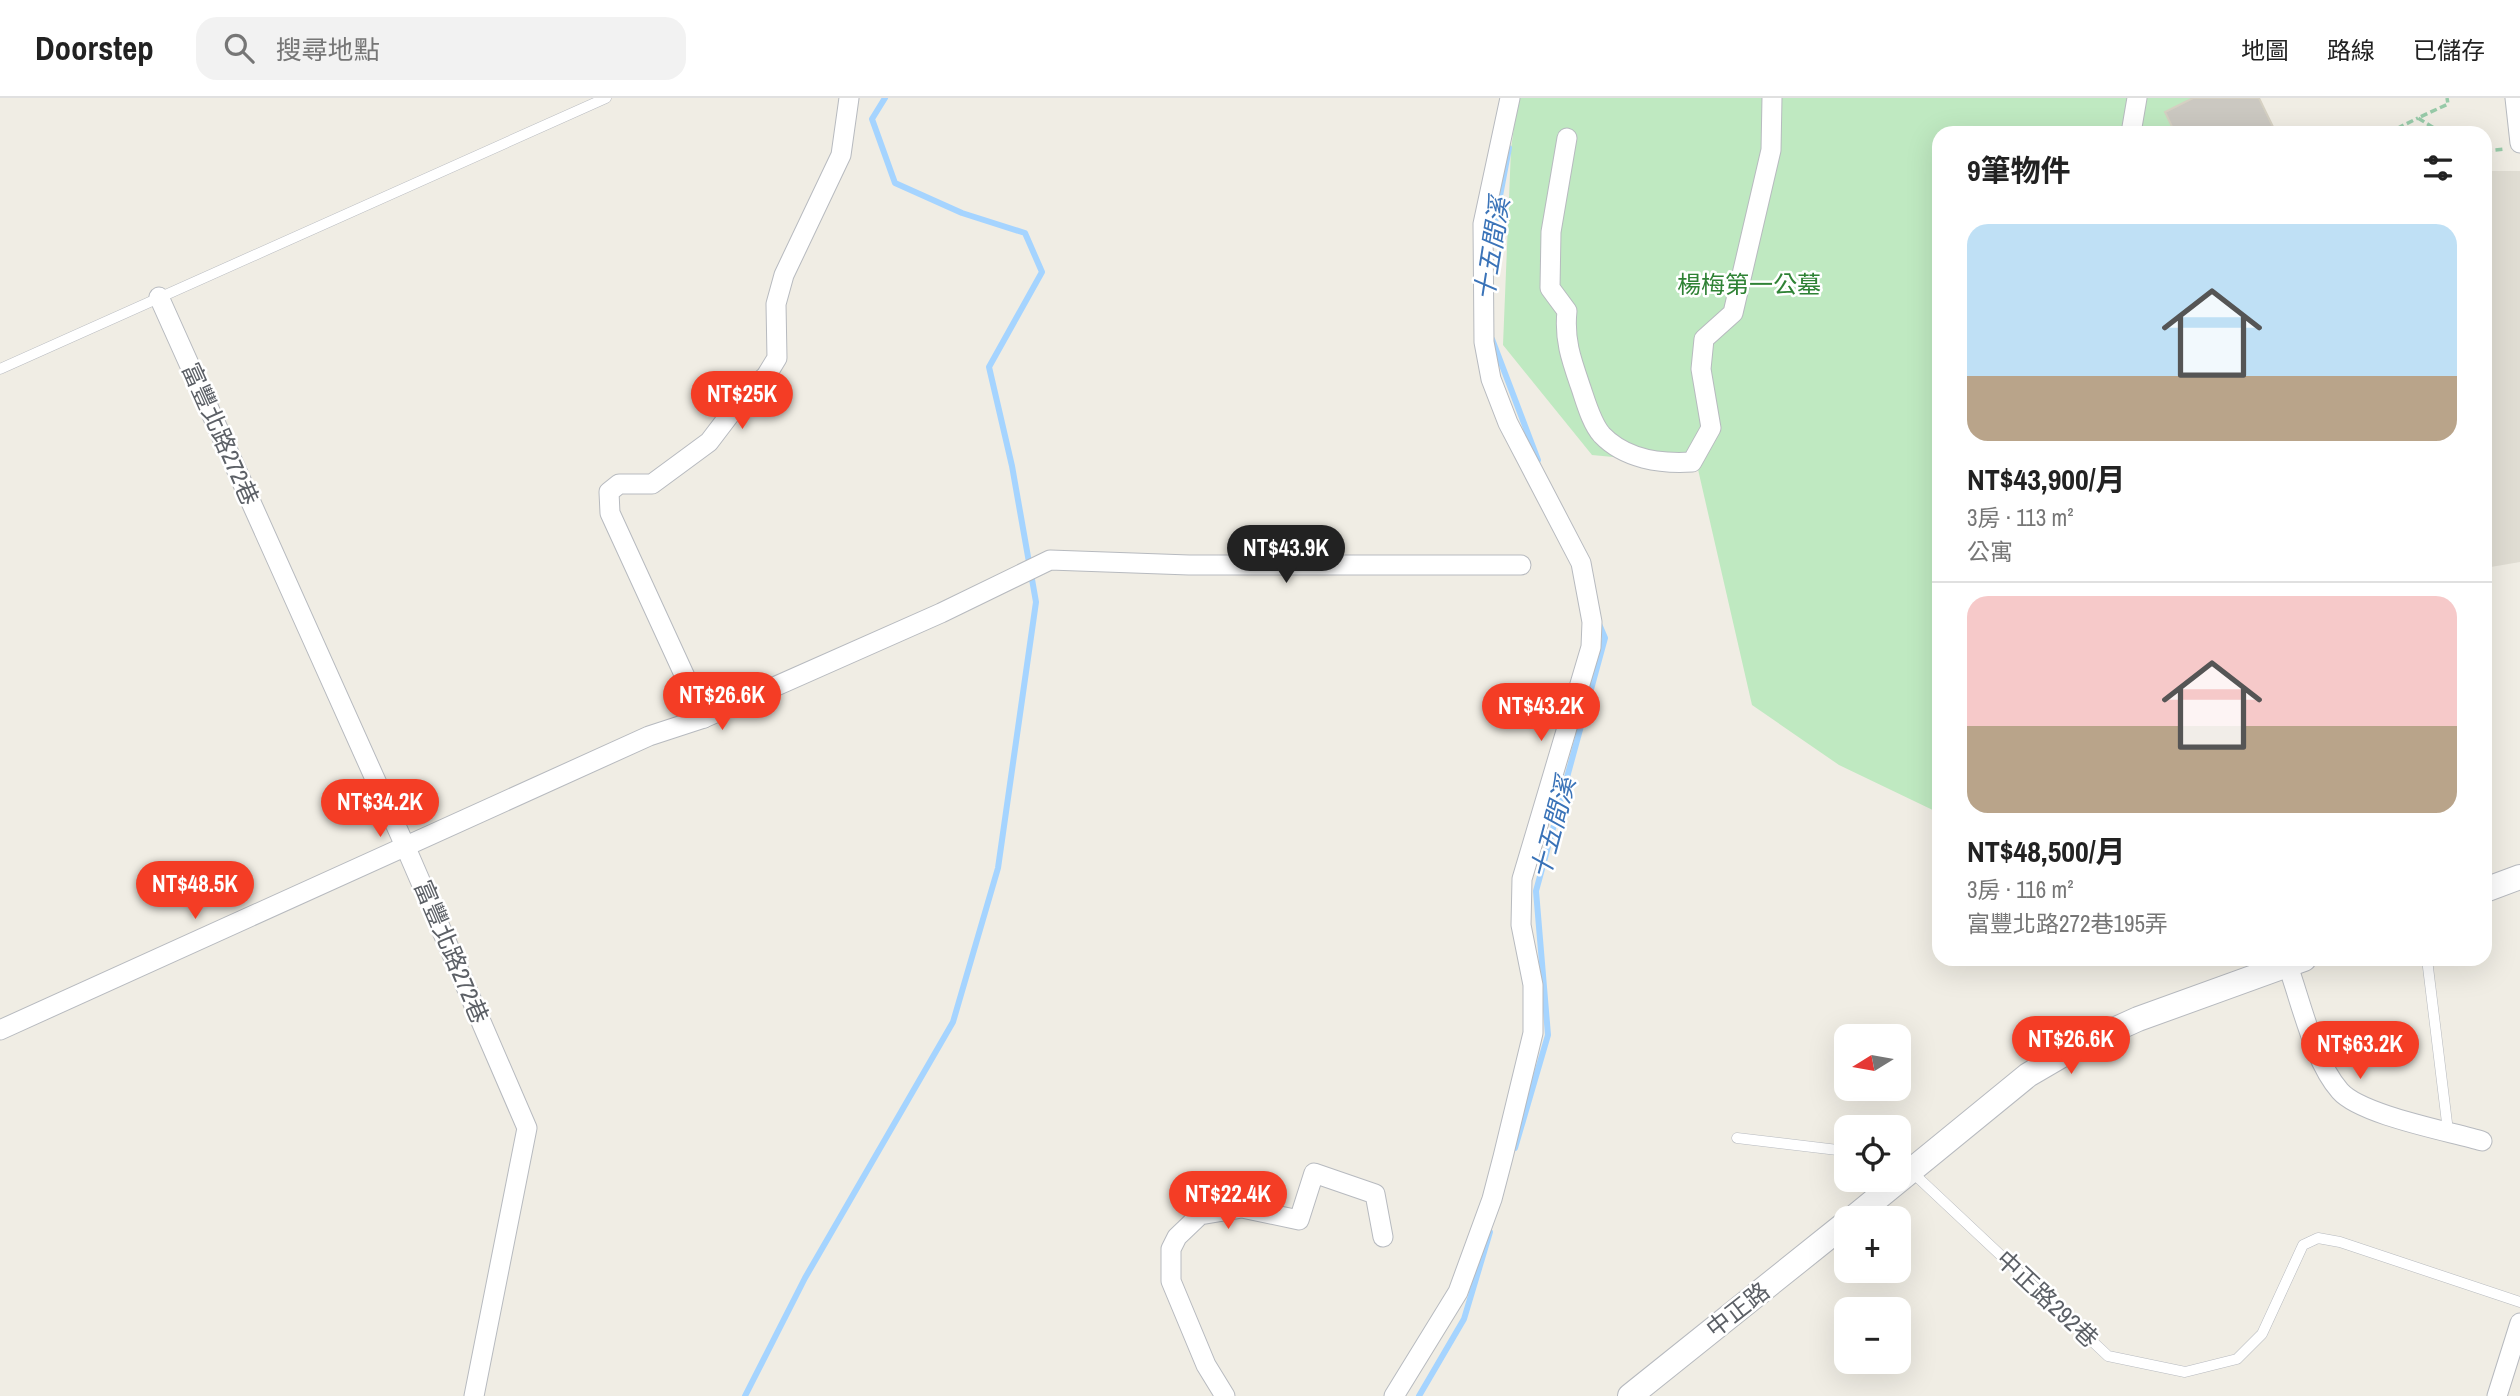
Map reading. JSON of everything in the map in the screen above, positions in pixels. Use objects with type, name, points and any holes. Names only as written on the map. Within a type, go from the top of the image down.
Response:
[{"type":"street","points":[[704,718],[610,513],[609,492],[619,484],[652,484],[709,442],[777,358],[776,303],[784,275],[841,155],[849,98]]},
{"type":"street","points":[[1394,1396],[1458,1292],[1492,1199],[1533,1033],[1533,985],[1521,925],[1522,879],[1591,647],[1592,622],[1581,563],[1508,424],[1491,379],[1484,342],[1483,224],[1510,98]]},
{"type":"street","points":[[1567,138],[1551,232],[1550,288],[1567,311],[1564,336],[1586,400],[1601,434],[1635,457],[1672,464],[1692,462],[1711,428],[1701,369],[1704,339],[1733,313],[1771,150],[1772,98]]},
{"type":"street","points":[[2132,126],[2137,98]]},
{"type":"street","points":[[2515,98],[2520,143]]},
{"type":"street","name":"富豐北路272巷","points":[[159,297],[406,848],[527,1128],[474,1396]]},
{"type":"street","points":[[0,1030],[649,736],[704,718],[942,613],[1050,560],[1189,565],[1521,565]]},
{"type":"street","points":[[2492,887],[2520,877]]},
{"type":"street","points":[[1911,1163],[2028,1075],[2076,1047],[2138,1019],[2284,966]]},
{"type":"street","points":[[2296,966],[2324,1066],[2340,1092],[2364,1108],[2482,1141]]},
{"type":"street","points":[[1225,1396],[1206,1365],[1171,1281],[1169,1262],[1177,1237],[1200,1215],[1242,1208],[1299,1220],[1314,1173],[1375,1194],[1383,1237]]},
{"type":"street","points":[[1865,1206],[1880,1192]]},
{"type":"street","name":"中正路","points":[[1630,1396],[1834,1233]]},
{"type":"street","points":[[2497,1396],[2520,1323]]},
{"type":"lane","points":[[0,369],[585,102],[606,98]]},
{"type":"lane","points":[[2428,966],[2448,1131]]},
{"type":"lane","points":[[1737,1138],[1834,1150]]},
{"type":"lane","name":"中正路292巷","points":[[1911,1174],[2108,1356],[2185,1372],[2237,1359],[2262,1334],[2303,1245],[2318,1238],[2340,1242],[2520,1302]]},
{"type":"path","points":[[2402,126],[2448,104],[2447,98]]},
{"type":"path","points":[[2418,118],[2431,126]]},
{"type":"shaded area","points":[[2492,171],[2520,171],[2520,562],[2492,567]]},
{"type":"green space","name":"楊梅第一公墓","points":[[1518,98],[2135,98],[2134,126],[1932,126],[1932,810],[1839,765],[1752,705],[1697,465],[1592,455],[1503,345],[1511,149]]},
{"type":"green space","points":[[2142,98],[2193,98],[2165,112],[2172,126],[2139,126]]},
{"type":"building","points":[[2193,98],[2259,98],[2273,126],[2172,126],[2165,112]]},
{"type":"waterway","points":[[745,1396],[805,1278],[953,1022],[998,868],[1036,602],[1012,466],[989,367],[1042,272],[1025,233],[962,213],[895,183],[872,119],[885,98]]},
{"type":"waterway","name":"十五間溪","points":[[1491,244],[1509,148]]},
{"type":"waterway","name":"十五間溪","points":[[1492,339],[1538,460]]},
{"type":"waterway","name":"十五間溪","points":[[1515,1148],[1548,1035],[1536,891],[1605,638],[1599,624]]},
{"type":"waterway","name":"十五間溪","points":[[1419,1396],[1464,1319],[1490,1232]]}]
